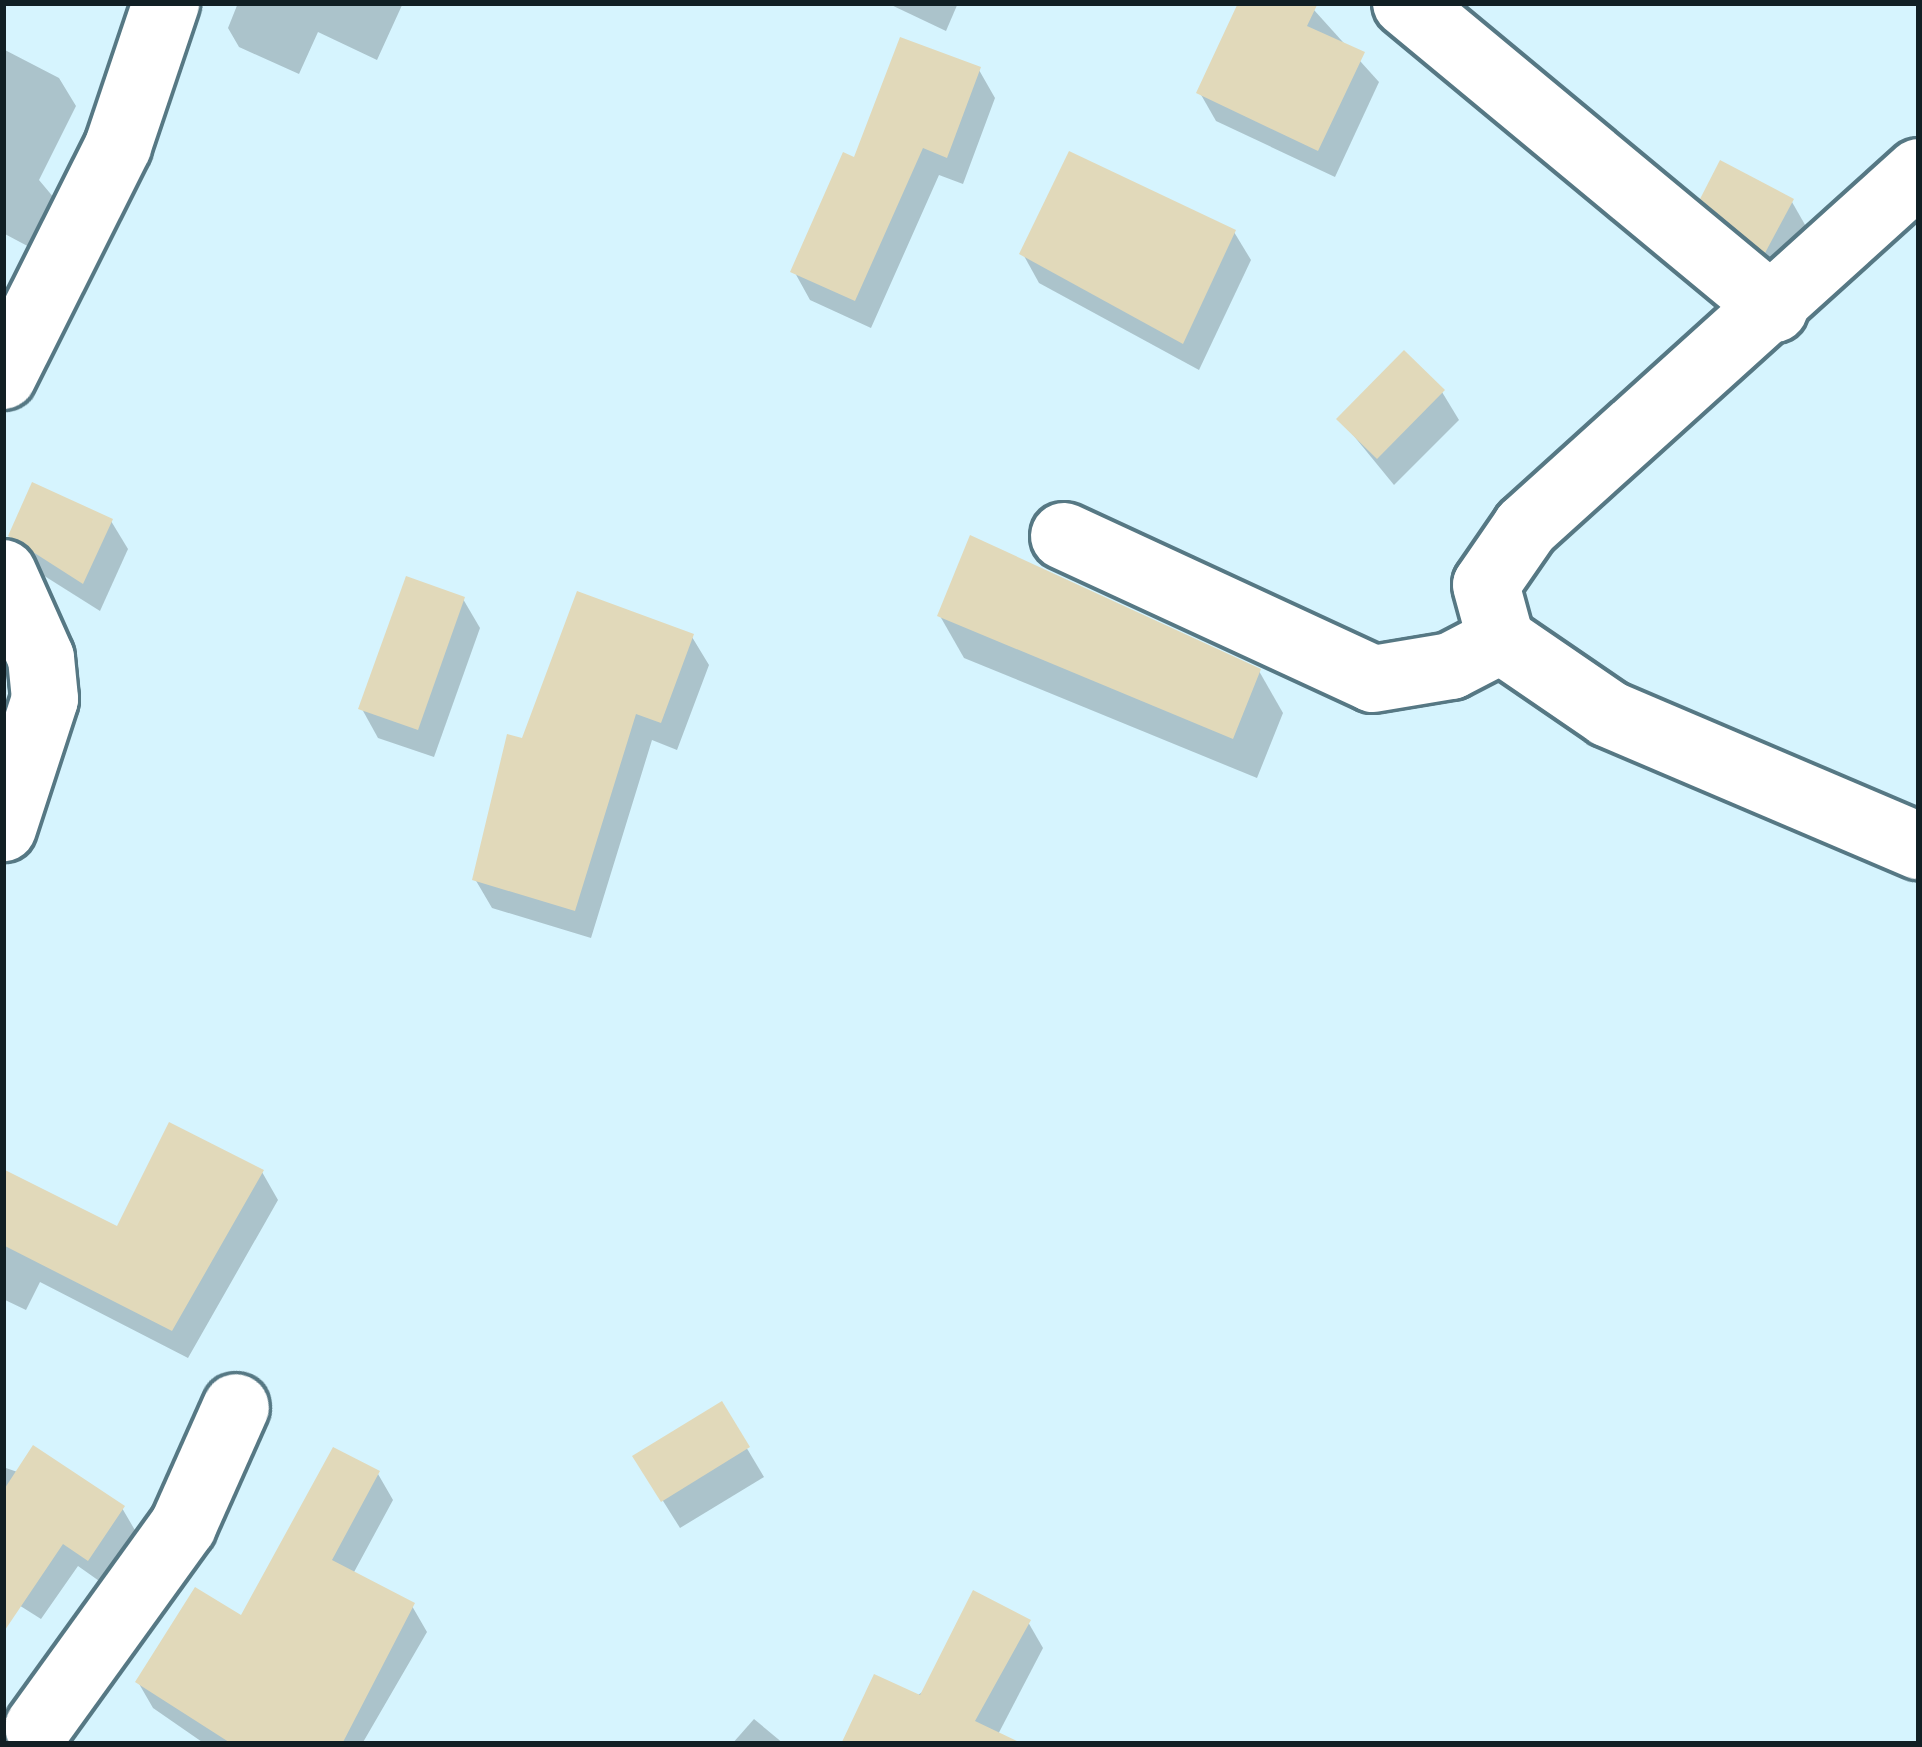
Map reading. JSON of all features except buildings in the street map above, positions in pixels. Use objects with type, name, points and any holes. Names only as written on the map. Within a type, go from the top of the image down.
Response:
[{"type":"street","points":[[3,376],[118,146],[166,3]]},
{"type":"street","points":[[1406,3],[1774,309]]},
{"type":"street","points":[[1919,172],[1503,552],[1486,585],[1501,640],[1609,714],[1919,846]]},
{"type":"street","points":[[1064,536],[1373,680],[1451,666],[1501,640]]},
{"type":"street","points":[[3,573],[41,658],[45,699],[3,827]]},
{"type":"street","points":[[37,1726],[183,1526],[236,1407]]}]
